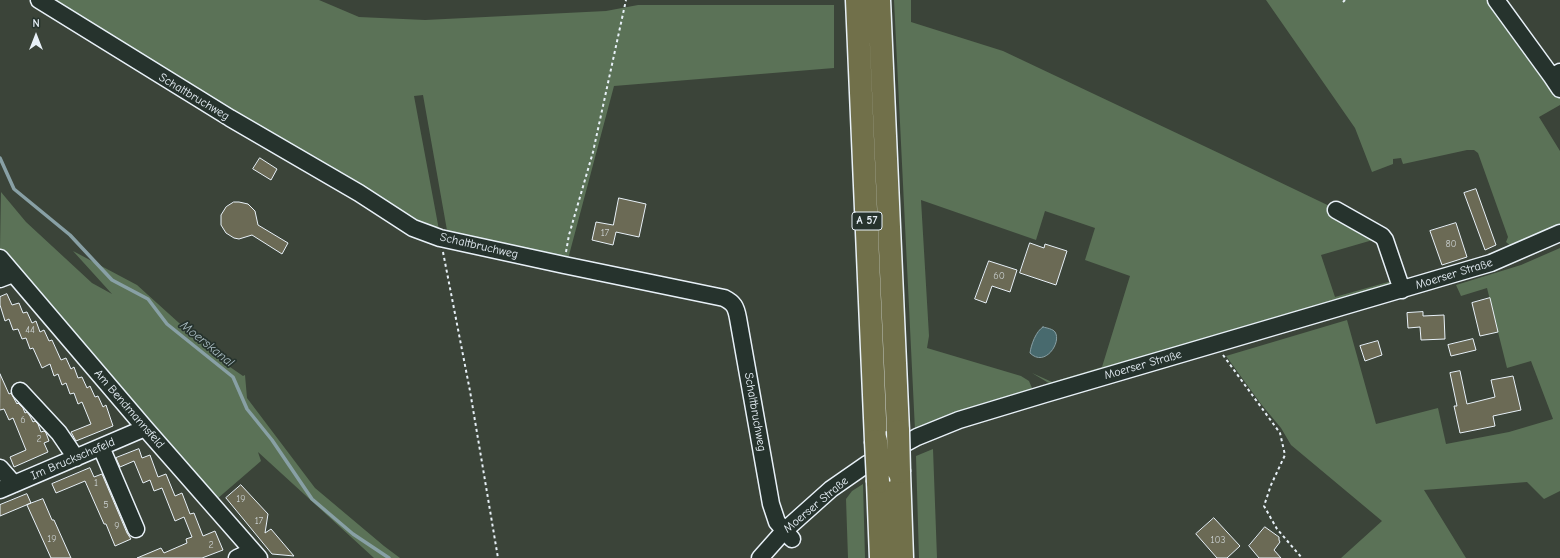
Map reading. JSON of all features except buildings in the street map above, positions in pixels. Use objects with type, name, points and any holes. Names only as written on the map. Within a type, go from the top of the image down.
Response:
[{"type":"highway","name":"A 57","points":[[857,0],[881,558]]},
{"type":"highway","name":"A 57","points":[[879,0],[898,431],[902,558]]},
{"type":"street","name":"Schaltbruchweg","points":[[38,0],[230,118],[359,193],[413,228],[440,238],[564,266],[724,298],[731,301],[736,307],[771,504],[777,522],[788,535]]},
{"type":"street","points":[[1496,0],[1557,80]]},
{"type":"street","points":[[1336,210],[1382,236],[1385,240],[1402,290]]},
{"type":"street","name":"Moerser Straße","points":[[760,558],[788,535],[831,489],[867,464],[917,437],[959,420],[1491,263],[1560,233]]},
{"type":"street","name":"Am Bendmannsfeld","points":[[0,258],[7,276],[145,428],[256,554]]},
{"type":"street","points":[[20,391],[59,433],[76,458]]},
{"type":"street","name":"Im Bruckschefeld","points":[[7,487],[145,428]]},
{"type":"street","points":[[100,447],[136,529]]},
{"type":"street","points":[[0,468],[7,487]]},
{"type":"street","points":[[237,558],[256,554]]},
{"type":"path","points":[[564,266],[569,235],[593,152],[626,0]]},
{"type":"path","points":[[440,238],[470,391],[498,558]]},
{"type":"path","points":[[1228,351],[1221,353],[1280,432],[1285,455],[1271,485],[1264,506],[1277,529],[1302,558]]},
{"type":"green space","points":[[47,0],[319,0],[359,17],[425,20],[606,11],[638,5],[834,5],[834,68],[614,86],[568,259],[448,236],[423,95],[414,96],[439,230],[419,224]]},
{"type":"green space","points":[[894,0],[911,0],[911,22],[1003,51],[1390,235],[1321,255],[1335,297],[1395,280],[1396,285],[1052,385],[1032,373],[1052,382],[1102,367],[1130,276],[1085,260],[1095,228],[1045,211],[1036,240],[921,200],[929,336],[927,348],[1021,376],[1029,381],[1032,388],[1030,391],[915,430]]},
{"type":"green space","points":[[1266,0],[1505,0],[1560,76],[1560,105],[1539,117],[1560,151],[1560,227],[1511,246],[1506,242],[1508,237],[1478,153],[1474,150],[1467,150],[1403,164],[1401,158],[1393,159],[1393,164],[1372,172],[1355,128]]},
{"type":"green space","points":[[1,192],[26,222],[92,283],[112,294],[73,251],[137,285],[220,360],[243,376],[245,375],[247,398],[315,488],[400,558],[374,558],[258,452],[261,461],[217,499],[85,344],[0,249]]},
{"type":"green space","points":[[1560,248],[1560,491],[1544,499],[1527,482],[1424,490],[1466,558],[1341,558],[1382,521],[1291,445],[1281,428],[1261,404],[1226,356],[1347,320],[1376,424],[1438,408],[1446,444],[1509,432],[1553,419],[1531,361],[1507,368],[1487,288],[1461,296],[1456,285],[1521,265]]},
{"type":"green space","points":[[933,449],[937,558],[919,558],[916,456]]},
{"type":"green space","points":[[863,484],[865,558],[848,558],[846,499],[852,491]]},
{"type":"water","points":[[1043,327],[1055,332],[1057,336],[1056,342],[1051,352],[1046,356],[1036,357],[1030,353],[1036,335]]},
{"type":"waterway","name":"Moerskanal","points":[[0,158],[14,189],[70,235],[112,280],[148,299],[167,324],[233,377],[247,409],[272,440],[312,499],[353,534],[389,558]]}]
